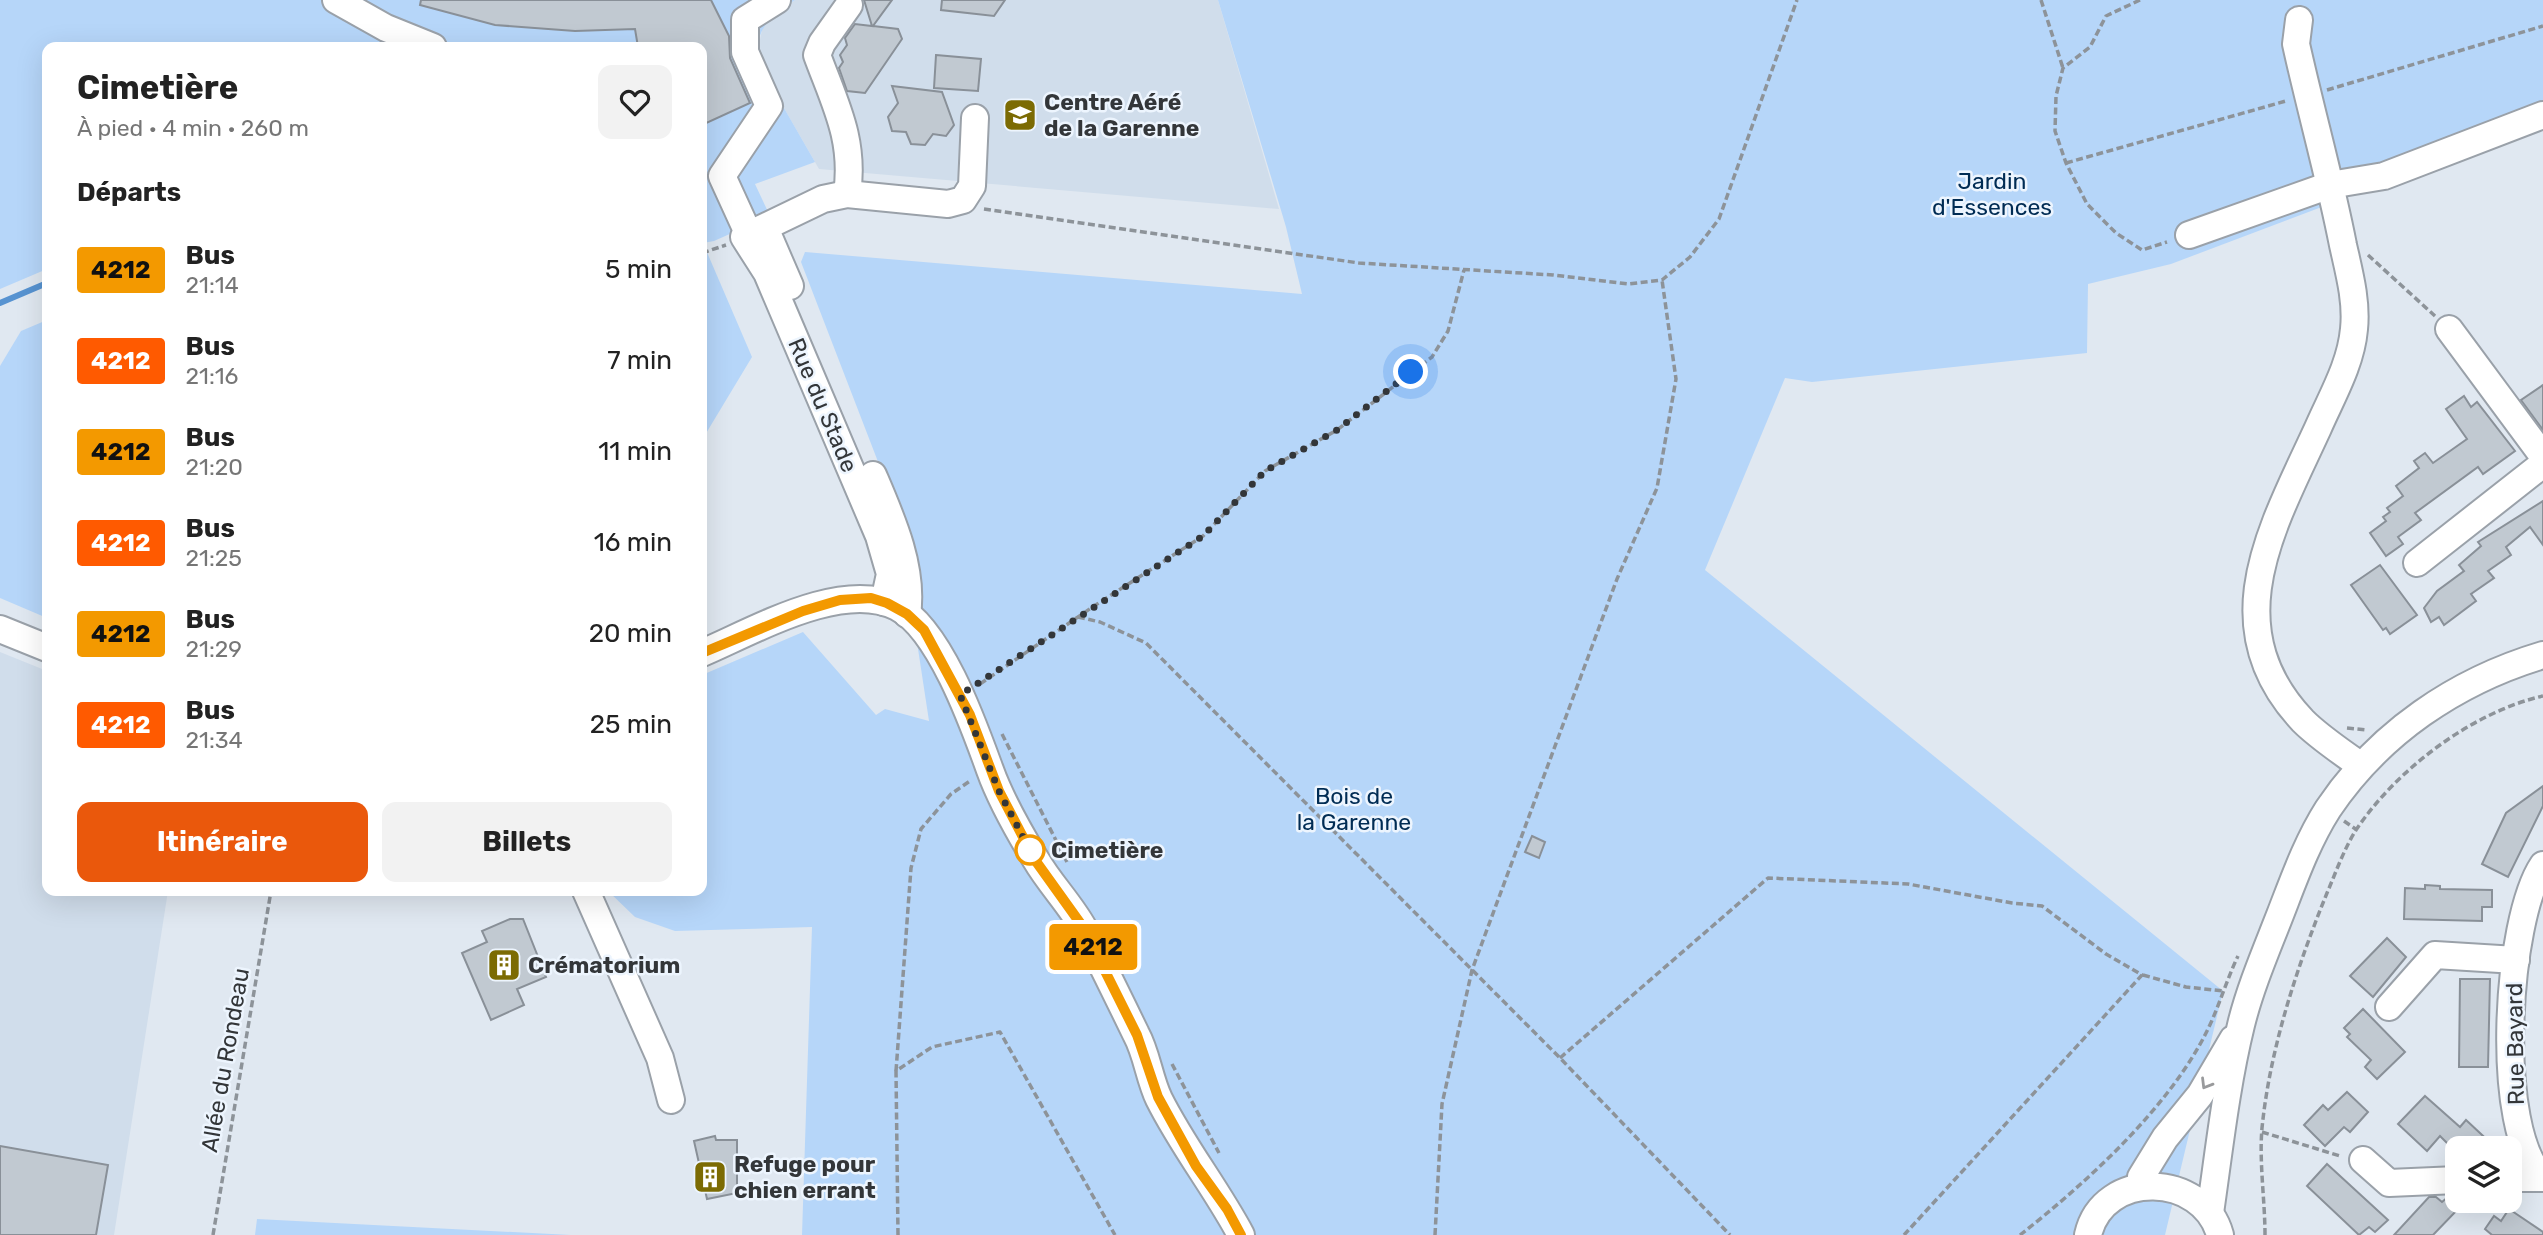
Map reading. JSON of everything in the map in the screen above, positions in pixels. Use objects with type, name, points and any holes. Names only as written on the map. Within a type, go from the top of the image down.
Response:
[{"type":"street","points":[[336,0],[386,28],[421,42]]},
{"type":"street","points":[[776,0],[745,20],[745,52],[769,106],[712,175],[757,232],[823,199],[847,194],[948,204],[963,200],[972,186],[975,118]]},
{"type":"street","points":[[847,194],[851,164],[848,140],[817,54],[849,5]]},
{"type":"street","points":[[2299,20],[2296,44],[2333,197],[2355,312],[2348,359],[2272,529],[2259,568],[2255,596],[2257,628],[2264,659],[2279,690],[2304,722],[2361,766]]},
{"type":"street","points":[[2189,235],[2333,197],[2543,115]]},
{"type":"street","name":"Rue du Stade","points":[[877,600],[890,574],[879,536],[767,272],[744,237],[757,232],[894,523],[911,592],[907,614]]},
{"type":"street","points":[[2449,329],[2543,456]]},
{"type":"street","points":[[2417,563],[2543,464]]},
{"type":"street","points":[[707,651],[814,607],[840,600],[877,600],[907,614],[928,635],[960,695],[989,768],[1035,860],[1083,927],[1137,1035],[1158,1097],[1196,1166],[1227,1209],[1241,1235]]},
{"type":"street","points":[[1,633],[42,646]]},
{"type":"street","points":[[2143,1186],[2141,1177],[2165,1138],[2200,1095],[2241,1026],[2304,853],[2328,810],[2361,766],[2393,735],[2458,690],[2510,665],[2543,654]]},
{"type":"street","name":"Rue Bayard","points":[[2514,1136],[2511,1009],[2516,960],[2533,890],[2543,865]]},
{"type":"street","points":[[588,896],[660,1058],[671,1100]]},
{"type":"street","points":[[2389,1007],[2435,955],[2516,960]]},
{"type":"street","points":[[2215,1224],[2241,1026]]},
{"type":"street","name":"Rue Bayard","points":[[2522,1153],[2543,1178]]},
{"type":"street","points":[[2363,1160],[2389,1183],[2445,1181]]},
{"type":"street","points":[[2522,1178],[2543,1178]]},
{"type":"street","points":[[2081,1233],[2110,1200],[2143,1186],[2180,1190],[2197,1200],[2215,1224]]},
{"type":"path","points":[[948,204],[1359,263],[1464,269],[1629,284],[1662,280],[1690,257],[1719,219],[1797,0]]},
{"type":"path","points":[[2041,0],[2063,68],[2056,96],[2055,131],[2066,163],[2087,204],[2116,233],[2143,250],[2189,235]]},
{"type":"path","points":[[2063,68],[2090,47],[2106,16],[2140,0]]},
{"type":"path","points":[[2359,247],[2449,329]]},
{"type":"path","points":[[960,695],[1203,536],[1265,471],[1337,430],[1432,357],[1448,331],[1464,269]]},
{"type":"path","points":[[1435,1235],[1442,1104],[1472,970],[1617,579],[1657,488],[1676,379],[1662,280]]},
{"type":"path","points":[[1078,617],[1100,622],[1146,643],[1560,1058],[1730,1235]]},
{"type":"path","points":[[2265,1235],[2262,1132],[2269,1073],[2297,976],[2319,913],[2357,830],[2432,750],[2471,724],[2522,701],[2543,696]]},
{"type":"path","points":[[2342,725],[2393,735]]},
{"type":"path","points":[[898,1235],[896,1071],[911,868],[921,829],[951,794],[989,768]]},
{"type":"path","points":[[1560,1058],[1768,878],[1908,884],[2012,903],[2042,905],[2106,954],[2142,975],[2186,987],[2223,991]]},
{"type":"path","name":"Allée du Rondeau","points":[[213,1235],[270,896]]},
{"type":"path","points":[[2020,1235],[2092,1176],[2142,1121],[2189,1062],[2207,1031],[2238,956]]},
{"type":"path","points":[[1904,1235],[2142,975]]},
{"type":"path","points":[[896,1071],[932,1047],[1000,1032],[1115,1235]]},
{"type":"path","points":[[2262,1132],[2353,1160],[2363,1160]]},
{"type":"shaded area","name":"Centre Aéré de la Garenne","points":[[795,0],[1218,0],[1279,209],[819,169],[761,68],[757,52],[763,26]]},
{"type":"shaded area","points":[[0,652],[42,669],[42,896],[167,896],[114,1235],[0,1235]]},
{"type":"green space","points":[[0,0],[795,0],[776,14],[764,28],[758,44],[759,55],[761,68],[815,162],[755,184],[770,216],[707,242],[707,42],[42,42],[42,271],[0,289]]},
{"type":"green space","name":"Bois de la Garenne","points":[[1218,0],[2543,0],[2543,123],[2171,264],[2088,284],[2087,353],[1812,382],[1785,378],[1705,570],[2223,991],[2165,1235],[802,1235],[812,927],[675,931],[635,917],[613,896],[707,896],[707,673],[803,632],[876,715],[885,709],[929,721],[897,511],[801,262],[805,252],[1302,294],[1286,227]]},
{"type":"green space","points":[[707,252],[752,357],[707,432]]},
{"type":"green space","points":[[42,322],[42,616],[0,598],[0,366],[21,331]]},
{"type":"green space","points":[[257,1219],[571,1235],[255,1235]]},
{"type":"building","points":[[421,0],[711,0],[729,36],[730,58],[750,103],[707,123],[707,42],[637,42],[635,29],[575,31],[495,25],[420,5]]},
{"type":"building","points":[[864,0],[892,0],[873,26],[898,29],[902,39],[865,93],[847,91],[839,68],[843,62],[840,55],[847,45],[845,38],[855,24],[872,26]]},
{"type":"building","points":[[942,0],[1005,0],[994,16],[941,10]]},
{"type":"building","points":[[936,55],[981,59],[978,91],[934,88]]},
{"type":"building","points":[[892,86],[942,92],[954,125],[946,136],[933,134],[925,145],[911,144],[906,132],[892,131],[888,117],[898,103]]},
{"type":"building","points":[[2543,385],[2543,430],[2521,400]]},
{"type":"building","points":[[2464,396],[2471,407],[2477,402],[2515,451],[2483,474],[2478,467],[2415,513],[2421,520],[2398,537],[2403,544],[2386,556],[2370,533],[2386,521],[2383,517],[2390,512],[2387,508],[2403,496],[2396,486],[2419,468],[2414,461],[2425,453],[2433,463],[2467,439],[2446,409]]},
{"type":"building","points":[[2543,501],[2543,545],[2530,527],[2506,547],[2511,555],[2488,571],[2494,578],[2471,594],[2476,601],[2444,625],[2439,617],[2431,622],[2424,608],[2437,591],[2464,571],[2459,565],[2481,546],[2478,542]]},
{"type":"building","points":[[2380,565],[2417,615],[2390,634],[2386,628],[2383,630],[2351,585]]},
{"type":"building","points":[[2543,786],[2543,806],[2508,877],[2482,864],[2506,813]]},
{"type":"building","points":[[1532,836],[1545,842],[1539,858],[1525,852]]},
{"type":"building","points":[[2425,885],[2440,886],[2440,889],[2492,890],[2492,907],[2482,907],[2482,921],[2404,919],[2405,888],[2425,889]]},
{"type":"building","name":"Crématorium","points":[[510,919],[523,919],[546,977],[517,989],[524,1005],[491,1020],[462,953],[487,942],[482,931]]},
{"type":"building","points":[[2387,938],[2406,957],[2373,997],[2350,976]]},
{"type":"building","points":[[2460,979],[2490,979],[2488,1067],[2459,1067]]},
{"type":"building","points":[[2363,1009],[2405,1052],[2377,1079],[2365,1067],[2371,1060],[2347,1037],[2350,1034],[2344,1028]]},
{"type":"building","points":[[2347,1092],[2368,1112],[2350,1132],[2344,1127],[2325,1146],[2304,1125],[2323,1105],[2328,1110]]},
{"type":"building","points":[[2425,1096],[2460,1127],[2466,1120],[2483,1136],[2445,1136],[2445,1141],[2440,1136],[2427,1151],[2398,1124]]},
{"type":"building","points":[[715,1136],[716,1140],[737,1140],[737,1193],[707,1199],[694,1141]]},
{"type":"building","points":[[0,1146],[108,1165],[96,1235],[0,1235]]},
{"type":"building","points":[[2327,1164],[2388,1220],[2375,1232],[2369,1227],[2359,1235],[2307,1186]]},
{"type":"building","points":[[2429,1197],[2436,1197],[2442,1202],[2445,1199],[2445,1213],[2454,1213],[2433,1235],[2394,1235]]},
{"type":"building","points":[[2506,1213],[2515,1213],[2543,1232],[2543,1235],[2492,1235],[2485,1229],[2494,1216],[2501,1221]]},
{"type":"waterway","points":[[0,303],[42,285]]},
{"type":"bus line","name":"4212","points":[[707,651],[803,611],[840,600],[871,598],[887,603],[907,614],[924,630],[970,715],[999,791],[1035,860],[1083,927],[1137,1035],[1158,1097],[1196,1166],[1227,1209],[1241,1235]]},
{"type":"place","name":"Centre Aéré de la Garenne","points":[[1020,115]]},
{"type":"place","name":"Cimetière","points":[[1030,850]]},
{"type":"place","name":"Crématorium","points":[[504,965]]},
{"type":"place","name":"Refuge pour chien errant","points":[[710,1177]]},
{"type":"route","points":[[1030,850],[1035,860],[999,791],[960,695],[1203,536],[1265,471],[1337,430],[1411,372]]},
{"type":"park label","name":"Jardin d'Essences","points":[[1992,194]]}]
